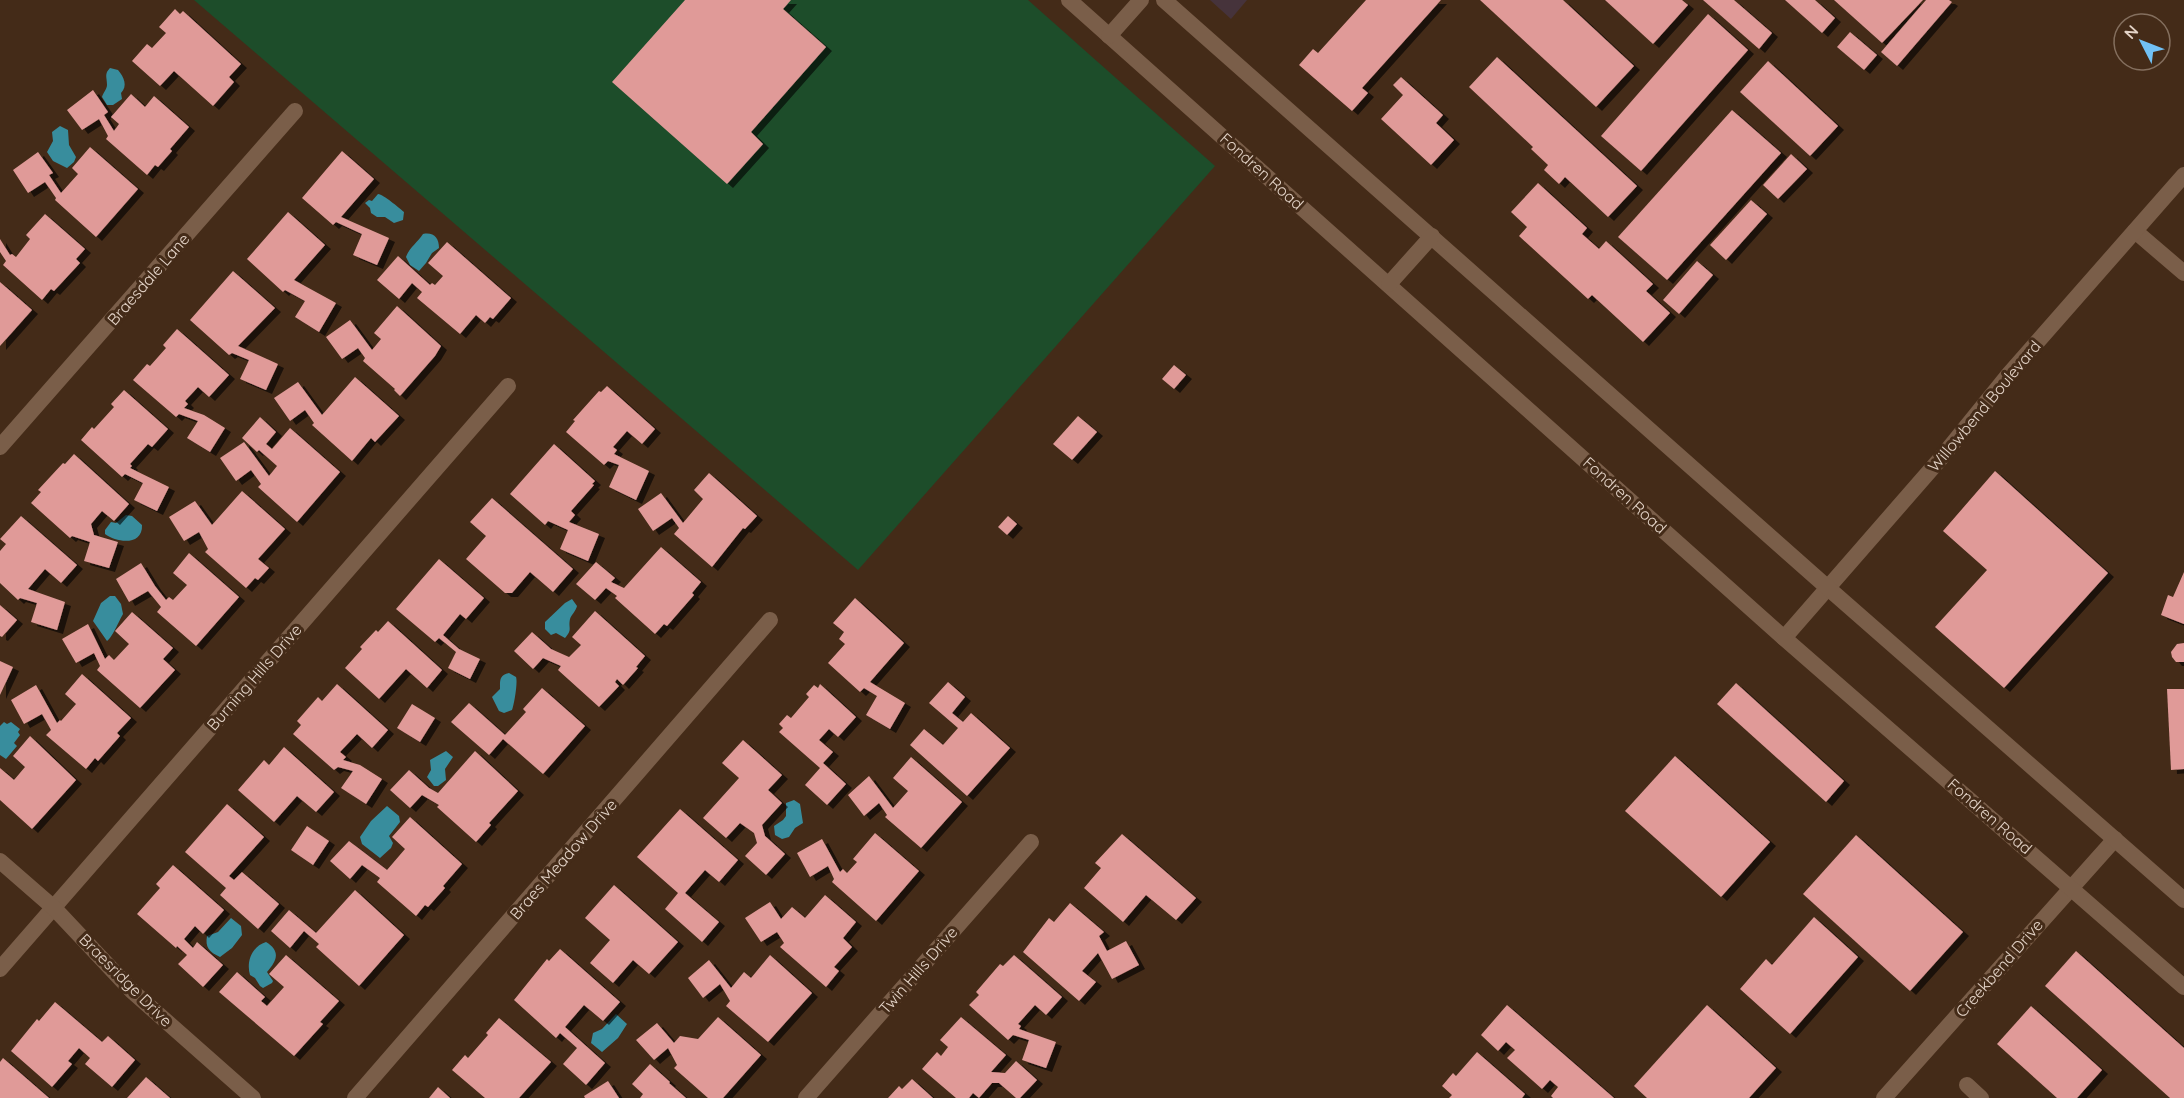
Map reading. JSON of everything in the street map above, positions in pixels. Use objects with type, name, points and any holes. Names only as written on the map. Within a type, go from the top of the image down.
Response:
[{"type":"street","name":"Fondren Road","points":[[1068,0],[1784,638],[2184,987]]},
{"type":"street","points":[[1109,36],[1141,0]]},
{"type":"street","points":[[1164,0],[2184,900]]},
{"type":"street","name":"Braesdale Lane","points":[[0,447],[295,111]]},
{"type":"street","name":"Willowbend Boulevard","points":[[1784,638],[1941,458],[2009,374],[2184,175]]},
{"type":"street","points":[[2134,231],[2184,273]]},
{"type":"street","points":[[1389,284],[1432,236]]},
{"type":"street","name":"Burning Hills Drive","points":[[0,969],[508,386]]},
{"type":"street","name":"Braes Meadow Drive","points":[[355,1098],[770,620]]},
{"type":"street","name":"Creekbend Drive","points":[[1884,1098],[2115,839]]},
{"type":"street","name":"Twin Hills Drive","points":[[806,1098],[1031,842]]},
{"type":"street","name":"Braesridge Drive","points":[[0,861],[54,908],[132,991],[253,1098]]},
{"type":"street","points":[[1966,1085],[1981,1098]]},
{"type":"shaded area","points":[[1210,0],[1247,0],[1231,19]]},
{"type":"green space","points":[[194,0],[1028,0],[1215,166],[858,570]]},
{"type":"water","points":[[110,68],[118,70],[125,84],[121,93],[122,99],[113,105],[107,105],[102,97],[107,86],[106,74]]},
{"type":"water","points":[[60,126],[68,130],[69,145],[76,157],[67,168],[53,161],[47,152],[53,141],[52,132]]},
{"type":"water","points":[[378,194],[404,212],[403,220],[394,223],[385,217],[377,217],[371,213],[365,203],[372,201]]},
{"type":"water","points":[[423,234],[435,236],[439,248],[432,253],[419,271],[410,265],[406,257]]},
{"type":"water","points":[[126,515],[132,516],[142,525],[138,537],[122,541],[105,534],[111,522],[116,523]]},
{"type":"water","points":[[110,596],[115,596],[121,604],[123,614],[107,641],[93,621],[101,603]]},
{"type":"water","points":[[572,599],[577,606],[570,619],[569,633],[565,638],[556,633],[551,635],[545,629],[545,622]]},
{"type":"water","points":[[509,673],[516,677],[516,694],[512,710],[504,713],[499,711],[492,697],[500,689],[502,677]]},
{"type":"water","points":[[4,722],[7,724],[11,722],[20,729],[18,732],[20,735],[14,743],[17,746],[6,759],[0,755],[0,726]]},
{"type":"water","points":[[446,751],[453,757],[445,769],[446,780],[434,786],[427,777],[431,770],[430,760]]},
{"type":"water","points":[[794,800],[800,804],[803,823],[795,828],[789,837],[782,839],[775,835],[774,826],[786,816],[786,803]]},
{"type":"water","points":[[387,806],[399,816],[400,822],[389,836],[393,843],[391,848],[380,858],[362,844],[360,837],[371,821]]},
{"type":"water","points":[[231,918],[241,926],[242,935],[232,948],[220,957],[209,949],[207,936],[218,932]]},
{"type":"water","points":[[266,942],[274,949],[276,956],[267,972],[273,981],[263,988],[250,975],[249,965],[251,955],[257,947]]},
{"type":"water","points":[[616,1014],[627,1024],[618,1038],[602,1052],[591,1043],[593,1033],[602,1029]]},
{"type":"building","points":[[685,0],[791,0],[783,9],[826,47],[751,132],[763,144],[727,184],[612,82]]},
{"type":"building","points":[[1366,0],[1441,0],[1362,88],[1368,93],[1352,111],[1299,65],[1313,49],[1318,53]]},
{"type":"building","points":[[1480,0],[1563,0],[1634,66],[1596,107]]},
{"type":"building","points":[[1605,0],[1682,0],[1688,5],[1653,44]]},
{"type":"building","points":[[1703,0],[1734,0],[1772,33],[1759,49]]},
{"type":"building","points":[[1785,0],[1815,0],[1835,18],[1822,33]]},
{"type":"building","points":[[1834,0],[1923,0],[1882,43]]},
{"type":"building","points":[[1926,0],[1952,2],[1897,66],[1881,52]]},
{"type":"building","points":[[175,9],[180,14],[183,11],[241,64],[229,77],[234,82],[213,106],[174,71],[160,86],[132,61],[147,44],[152,48],[166,33],[159,27]]},
{"type":"building","points":[[1708,14],[1748,50],[1641,171],[1601,136]]},
{"type":"building","points":[[1850,32],[1877,55],[1864,70],[1837,47]]},
{"type":"building","points":[[1497,57],[1637,186],[1608,217],[1565,177],[1559,184],[1544,170],[1548,165],[1531,149],[1533,147],[1469,87]]},
{"type":"building","points":[[1768,61],[1838,126],[1810,156],[1740,92]]},
{"type":"building","points":[[1401,77],[1443,115],[1436,123],[1454,140],[1431,165],[1381,119],[1403,95],[1393,85]]},
{"type":"building","points":[[93,90],[108,112],[104,115],[114,131],[119,124],[111,117],[131,94],[145,107],[154,96],[189,127],[158,167],[155,165],[147,175],[106,139],[108,136],[99,119],[82,130],[67,110]]},
{"type":"building","points":[[1732,110],[1781,153],[1667,280],[1618,237]]},
{"type":"building","points":[[90,147],[138,189],[96,237],[55,200],[56,198],[45,182],[28,193],[13,170],[38,152],[53,173],[49,175],[61,193],[78,174],[72,168]]},
{"type":"building","points":[[342,151],[374,179],[341,217],[389,238],[377,265],[353,255],[362,234],[336,222],[333,225],[302,198]]},
{"type":"building","points":[[1791,154],[1807,169],[1778,199],[1763,185]]},
{"type":"building","points":[[1538,183],[1587,228],[1582,234],[1599,249],[1606,241],[1653,284],[1646,291],[1670,313],[1643,342],[1592,295],[1588,299],[1519,236],[1527,227],[1511,212]]},
{"type":"building","points":[[1751,200],[1767,214],[1726,260],[1710,245]]},
{"type":"building","points":[[288,212],[325,245],[294,280],[336,303],[319,332],[295,317],[305,301],[285,290],[283,292],[247,259]]},
{"type":"building","points":[[45,214],[85,249],[76,259],[80,263],[54,291],[51,289],[42,300],[3,265],[6,261],[0,252],[0,239],[10,255],[16,257],[30,239],[26,235]]},
{"type":"building","points":[[447,242],[511,298],[493,319],[490,317],[485,323],[476,315],[460,334],[417,298],[422,292],[412,283],[399,299],[377,280],[398,256],[430,285],[432,283],[435,285],[443,276],[428,263]]},
{"type":"building","points":[[1697,261],[1713,275],[1679,314],[1663,300]]},
{"type":"building","points":[[233,271],[275,308],[238,346],[278,364],[266,390],[240,379],[249,360],[232,353],[229,355],[190,320]]},
{"type":"building","points":[[0,282],[32,310],[0,346]]},
{"type":"building","points":[[397,306],[441,346],[400,396],[363,361],[365,358],[358,348],[342,359],[326,337],[350,320],[372,350],[381,339],[374,333]]},
{"type":"building","points":[[177,329],[229,375],[209,397],[198,387],[185,401],[188,404],[184,408],[204,415],[225,428],[210,452],[187,438],[198,421],[179,414],[176,417],[133,380],[166,348],[163,345]]},
{"type":"building","points":[[1174,365],[1186,375],[1174,389],[1162,379]]},
{"type":"building","points":[[355,377],[399,416],[375,442],[371,438],[352,461],[312,425],[314,423],[305,410],[290,421],[274,398],[298,382],[322,415]]},
{"type":"building","points":[[607,386],[655,429],[642,444],[627,431],[613,447],[617,450],[614,454],[649,471],[636,500],[609,487],[619,465],[608,461],[604,465],[566,432],[575,421],[573,420],[599,391],[601,392]]},
{"type":"building","points":[[124,390],[168,429],[152,447],[148,444],[130,464],[132,466],[130,468],[169,487],[157,511],[134,500],[143,483],[125,474],[122,477],[81,440],[114,407],[111,404]]},
{"type":"building","points":[[1078,416],[1097,432],[1072,460],[1053,444]]},
{"type":"building","points":[[260,417],[276,432],[266,444],[272,449],[290,428],[340,472],[297,522],[258,487],[261,484],[251,470],[236,481],[220,458],[244,442],[269,476],[277,466],[242,438]]},
{"type":"building","points":[[554,444],[595,481],[571,511],[575,515],[569,522],[599,534],[588,561],[560,549],[568,530],[548,521],[545,525],[510,494]]},
{"type":"building","points":[[74,454],[129,504],[114,521],[102,511],[91,524],[94,535],[118,542],[109,568],[84,561],[90,542],[72,536],[70,538],[31,503],[41,492],[38,490]]},
{"type":"building","points":[[1995,471],[2108,573],[2004,688],[1935,627],[1987,570],[1943,531]]},
{"type":"building","points":[[709,473],[757,516],[745,529],[743,528],[712,567],[674,534],[679,528],[672,518],[653,531],[638,509],[661,493],[683,523],[703,499],[694,490]]},
{"type":"building","points":[[242,491],[285,529],[258,559],[269,568],[258,580],[255,578],[246,588],[205,552],[208,549],[199,532],[184,541],[169,517],[195,501],[212,525]]},
{"type":"building","points":[[492,498],[573,569],[553,592],[530,572],[512,593],[505,593],[466,559],[486,536],[470,522]]},
{"type":"building","points":[[21,516],[77,565],[61,583],[45,569],[28,589],[65,602],[57,630],[31,622],[37,603],[20,598],[18,600],[0,583],[0,551],[6,544],[0,539]]},
{"type":"building","points":[[1008,516],[1017,524],[1007,535],[998,527]]},
{"type":"building","points":[[661,547],[701,582],[692,593],[694,595],[667,626],[664,624],[655,634],[606,588],[595,600],[576,584],[596,562],[615,578],[611,582],[624,588]]},
{"type":"building","points":[[189,553],[239,597],[196,646],[157,612],[161,607],[148,591],[129,602],[116,579],[141,563],[166,600],[169,597],[173,600],[187,585],[173,573]]},
{"type":"building","points":[[439,559],[484,598],[466,619],[460,614],[443,635],[459,649],[480,659],[470,679],[448,668],[456,652],[439,638],[435,642],[396,609]]},
{"type":"building","points":[[2184,572],[2184,624],[2161,615],[2168,595],[2173,597]]},
{"type":"building","points":[[855,598],[904,643],[870,682],[905,703],[890,729],[866,715],[877,696],[864,688],[860,692],[828,663],[845,644],[839,639],[844,632],[833,623]]},
{"type":"building","points":[[0,605],[17,620],[2,637],[0,636]]},
{"type":"building","points":[[595,611],[645,656],[623,685],[617,679],[615,682],[619,686],[599,707],[558,670],[561,666],[543,658],[533,669],[514,651],[532,632],[551,649],[569,657],[581,645],[572,637]]},
{"type":"building","points":[[132,612],[173,648],[163,659],[175,670],[140,708],[97,670],[100,666],[94,653],[76,663],[62,639],[88,624],[105,659],[109,655],[114,660],[129,644],[115,631]]},
{"type":"building","points":[[388,621],[442,670],[427,688],[406,669],[379,699],[345,668],[362,649],[360,647]]},
{"type":"building","points":[[2184,643],[2184,662],[2176,662],[2171,652],[2177,644]]},
{"type":"building","points":[[0,661],[13,667],[0,695]]},
{"type":"building","points":[[82,674],[131,718],[117,733],[120,736],[98,761],[95,758],[86,769],[46,735],[51,730],[42,714],[24,724],[11,700],[36,685],[57,723],[76,704],[65,694]]},
{"type":"building","points":[[948,682],[965,697],[952,713],[963,722],[971,713],[1010,748],[967,796],[910,745],[924,729],[943,745],[958,728],[929,703]]},
{"type":"building","points":[[1736,683],[1844,781],[1826,802],[1717,704]]},
{"type":"building","points":[[337,684],[388,730],[372,748],[357,734],[340,752],[346,757],[343,760],[360,765],[382,779],[366,804],[341,788],[353,771],[338,767],[334,770],[293,734],[301,725],[297,721],[318,697],[322,701]]},
{"type":"building","points":[[820,684],[856,717],[838,737],[829,729],[819,740],[833,752],[823,763],[846,784],[827,805],[805,785],[820,768],[779,732],[783,728],[779,724],[787,715],[791,718],[809,697],[806,694],[814,685],[818,688]]},
{"type":"building","points":[[542,688],[585,726],[543,774],[503,739],[489,755],[451,722],[469,703],[505,735],[526,712],[523,709]]},
{"type":"building","points":[[2167,689],[2184,689],[2184,769],[2171,770]]},
{"type":"building","points":[[412,704],[435,718],[420,742],[397,728]]},
{"type":"building","points":[[30,736],[76,780],[32,829],[0,800],[0,768],[14,780],[25,767],[13,756]]},
{"type":"building","points":[[743,740],[782,775],[768,790],[782,803],[762,825],[765,836],[785,854],[766,875],[745,856],[757,843],[754,833],[740,823],[726,838],[703,818],[739,778],[722,763]]},
{"type":"building","points":[[284,747],[334,792],[316,812],[297,796],[274,822],[238,790],[264,760],[269,765]]},
{"type":"building","points":[[475,751],[518,791],[489,823],[491,825],[476,842],[437,807],[439,805],[422,795],[410,808],[390,790],[409,770],[438,793]]},
{"type":"building","points":[[1675,756],[1770,842],[1721,897],[1625,811]]},
{"type":"building","points":[[911,757],[962,802],[921,848],[885,817],[887,815],[879,803],[864,816],[848,795],[869,776],[893,808],[908,791],[893,778]]},
{"type":"building","points":[[227,804],[264,837],[229,876],[234,880],[242,872],[279,904],[258,929],[220,895],[226,888],[185,852]]},
{"type":"building","points":[[680,809],[738,860],[719,882],[705,870],[685,893],[719,922],[702,942],[665,909],[678,893],[637,857]]},
{"type":"building","points":[[410,817],[462,864],[443,886],[445,888],[428,907],[425,905],[416,916],[377,882],[380,878],[362,865],[350,879],[330,861],[349,841],[387,870],[405,849],[392,837]]},
{"type":"building","points":[[307,826],[329,841],[313,865],[291,850]]},
{"type":"building","points":[[875,833],[919,871],[876,921],[832,882],[834,879],[828,866],[810,877],[797,853],[822,839],[840,872],[843,869],[847,873],[857,862],[853,859]]},
{"type":"building","points":[[1122,834],[1196,898],[1176,920],[1146,895],[1123,922],[1084,888],[1101,868],[1095,863]]},
{"type":"building","points":[[1856,835],[1963,932],[1910,991],[1803,894]]},
{"type":"building","points":[[173,865],[224,910],[203,934],[195,926],[184,939],[193,948],[197,942],[223,965],[203,987],[178,964],[187,955],[137,914],[160,888],[156,884]]},
{"type":"building","points":[[614,885],[678,942],[649,974],[633,960],[613,983],[590,963],[610,940],[585,918]]},
{"type":"building","points":[[355,890],[404,935],[359,986],[316,947],[319,944],[304,931],[290,948],[271,931],[289,910],[316,933]]},
{"type":"building","points":[[825,895],[856,922],[843,938],[852,947],[834,967],[839,971],[826,987],[780,947],[784,943],[777,932],[761,942],[745,918],[770,902],[781,919],[792,907],[805,918]]},
{"type":"building","points":[[1070,903],[1104,932],[1099,936],[1107,951],[1126,941],[1139,965],[1112,979],[1098,953],[1082,971],[1096,982],[1079,1001],[1023,952],[1049,918],[1054,922]]},
{"type":"building","points":[[1814,917],[1858,957],[1790,1034],[1740,989],[1766,959],[1772,965]]},
{"type":"building","points":[[560,949],[620,1002],[603,1021],[584,1005],[565,1027],[605,1063],[586,1085],[563,1064],[577,1048],[560,1033],[556,1038],[514,1000],[547,959],[549,961]]},
{"type":"building","points":[[2076,951],[2184,1048],[2184,1098],[2170,1098],[2045,986]]},
{"type":"building","points":[[286,955],[339,1001],[320,1022],[323,1024],[294,1056],[219,992],[237,972],[265,997],[261,1001],[267,1006],[284,987],[269,974]]},
{"type":"building","points":[[770,955],[812,993],[768,1042],[726,1006],[730,1001],[720,984],[703,998],[688,978],[709,960],[731,988],[744,972],[751,978]]},
{"type":"building","points":[[1014,955],[1062,997],[1046,1015],[1035,1005],[1018,1024],[1021,1026],[1019,1029],[1056,1042],[1046,1068],[1022,1060],[1029,1040],[1013,1035],[1008,1040],[969,1005],[979,995],[976,992],[1000,964],[1003,966]]},
{"type":"building","points":[[55,1002],[102,1042],[108,1036],[135,1060],[112,1087],[85,1064],[90,1058],[79,1048],[68,1061],[72,1064],[52,1087],[11,1051],[37,1019],[39,1021]]},
{"type":"building","points":[[1507,1005],[1614,1098],[1553,1098],[1551,1096],[1558,1087],[1550,1080],[1542,1089],[1507,1058],[1515,1050],[1506,1042],[1498,1051],[1481,1035]]},
{"type":"building","points":[[1707,1005],[1776,1068],[1749,1098],[1647,1098],[1634,1086]]},
{"type":"building","points":[[2031,1006],[2102,1070],[2077,1098],[2057,1098],[1997,1044]]},
{"type":"building","points":[[718,1017],[761,1055],[723,1098],[708,1098],[674,1068],[677,1065],[668,1048],[654,1060],[636,1040],[657,1023],[674,1043],[680,1036],[698,1039]]},
{"type":"building","points":[[961,1017],[1006,1055],[991,1072],[1005,1073],[1016,1061],[1037,1080],[1020,1098],[1016,1098],[999,1083],[992,1083],[979,1098],[973,1093],[969,1098],[956,1098],[922,1069],[937,1052],[941,1056],[948,1047],[940,1040]]},
{"type":"building","points":[[499,1018],[551,1062],[519,1098],[485,1098],[452,1070],[465,1055],[468,1058]]},
{"type":"building","points":[[1477,1052],[1525,1094],[1522,1098],[1449,1098],[1452,1095],[1442,1086],[1453,1073],[1456,1076]]},
{"type":"building","points":[[3,1058],[49,1098],[0,1098],[0,1062]]},
{"type":"building","points":[[650,1064],[686,1098],[640,1098],[643,1094],[632,1084]]},
{"type":"building","points":[[146,1077],[170,1098],[127,1098]]},
{"type":"building","points":[[912,1079],[933,1098],[888,1098],[899,1086],[902,1089]]},
{"type":"building","points":[[608,1081],[619,1098],[585,1098],[584,1096]]},
{"type":"building","points":[[438,1087],[450,1098],[429,1098]]}]
